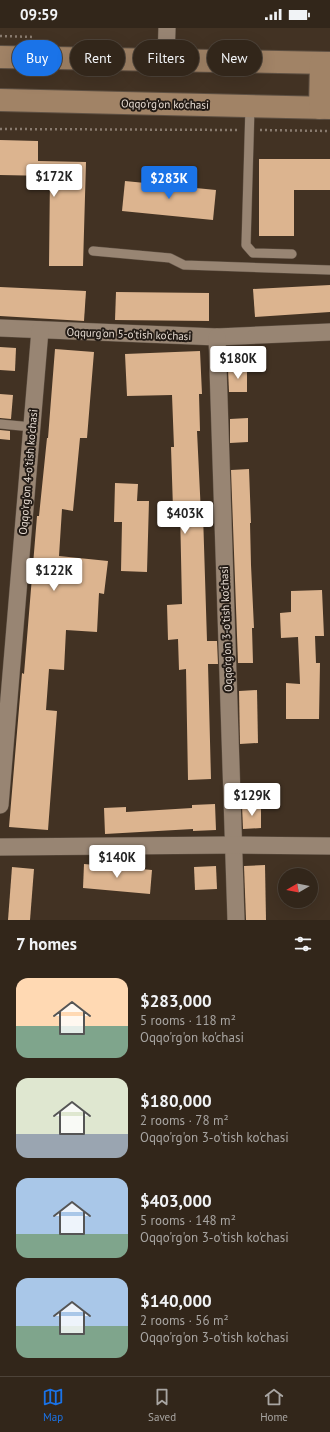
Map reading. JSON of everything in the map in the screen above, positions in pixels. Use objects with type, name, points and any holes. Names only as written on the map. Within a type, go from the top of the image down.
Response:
[{"type":"main road","points":[[0,57],[133,59]]},
{"type":"main road","points":[[199,61],[325,63],[325,108]]},
{"type":"main road","name":"Oqqo'rg'on ko'chasi","points":[[0,100],[325,108]]},
{"type":"street","points":[[167,28],[167,40]]},
{"type":"street","name":"Oqqurg'on 5-o'tish ko'chasi","points":[[0,328],[217,337],[330,332]]},
{"type":"street","name":"Oqqo'rg'on 4-o'tish ko'chasi","points":[[0,805],[40,330]]},
{"type":"street","name":"Oqqo'rg'on 3-o'tish ko'chasi","points":[[217,337],[236,920]]},
{"type":"street","points":[[0,847],[233,845],[330,846]]},
{"type":"lane","points":[[250,106],[246,245],[253,253],[292,254]]},
{"type":"lane","points":[[93,251],[170,258],[184,265],[330,270]]},
{"type":"lane","points":[[0,424],[32,427]]},
{"type":"path","points":[[0,129],[330,131]]},
{"type":"building","points":[[0,140],[38,141],[38,161],[86,162],[83,266],[49,266],[50,176],[0,175]]},
{"type":"building","points":[[259,159],[330,159],[330,190],[294,190],[294,236],[259,236]]},
{"type":"building","points":[[125,181],[216,190],[213,220],[122,211]]},
{"type":"building","points":[[330,285],[330,312],[255,317],[253,289]]},
{"type":"building","points":[[0,287],[86,291],[84,321],[0,316]]},
{"type":"building","points":[[116,292],[209,293],[209,321],[115,320]]},
{"type":"building","points":[[0,347],[16,348],[15,371],[0,370]]},
{"type":"building","points":[[55,349],[94,352],[87,438],[80,438],[73,511],[62,509],[59,556],[108,561],[104,594],[99,593],[97,632],[66,630],[64,670],[49,669],[46,710],[57,711],[48,830],[9,827],[22,673],[24,674],[37,516],[39,516],[48,438]]},
{"type":"building","points":[[200,351],[202,394],[199,394],[200,431],[197,431],[201,514],[203,514],[207,641],[217,641],[218,664],[208,664],[211,779],[188,780],[186,669],[179,670],[178,639],[168,640],[167,605],[182,604],[180,509],[173,509],[171,447],[174,447],[172,395],[127,396],[125,354]]},
{"type":"building","points":[[247,368],[247,392],[229,392],[228,369]]},
{"type":"building","points":[[0,394],[13,395],[11,419],[0,418]]},
{"type":"building","points":[[248,418],[248,442],[230,443],[230,419]]},
{"type":"building","points":[[0,430],[10,431],[10,440],[0,439]]},
{"type":"building","points":[[249,469],[254,628],[252,628],[253,663],[238,663],[231,470]]},
{"type":"building","points":[[115,483],[138,484],[137,501],[149,501],[147,572],[121,571],[122,522],[114,522]]},
{"type":"building","points":[[322,590],[324,636],[315,636],[316,663],[320,663],[319,719],[286,719],[286,683],[300,684],[298,637],[281,638],[280,613],[291,612],[291,591]]},
{"type":"building","points":[[257,690],[258,743],[240,744],[239,691]]},
{"type":"building","points":[[215,804],[216,830],[193,831],[193,829],[105,834],[104,808],[126,807],[126,812],[192,808],[192,805]]},
{"type":"building","points":[[242,805],[261,805],[261,828],[243,829]]},
{"type":"building","points":[[84,864],[152,870],[150,894],[83,888]]},
{"type":"building","points":[[265,865],[266,920],[246,920],[244,866]]},
{"type":"building","points":[[216,866],[217,889],[195,890],[194,867]]},
{"type":"building","points":[[12,867],[34,869],[30,920],[8,920]]}]
